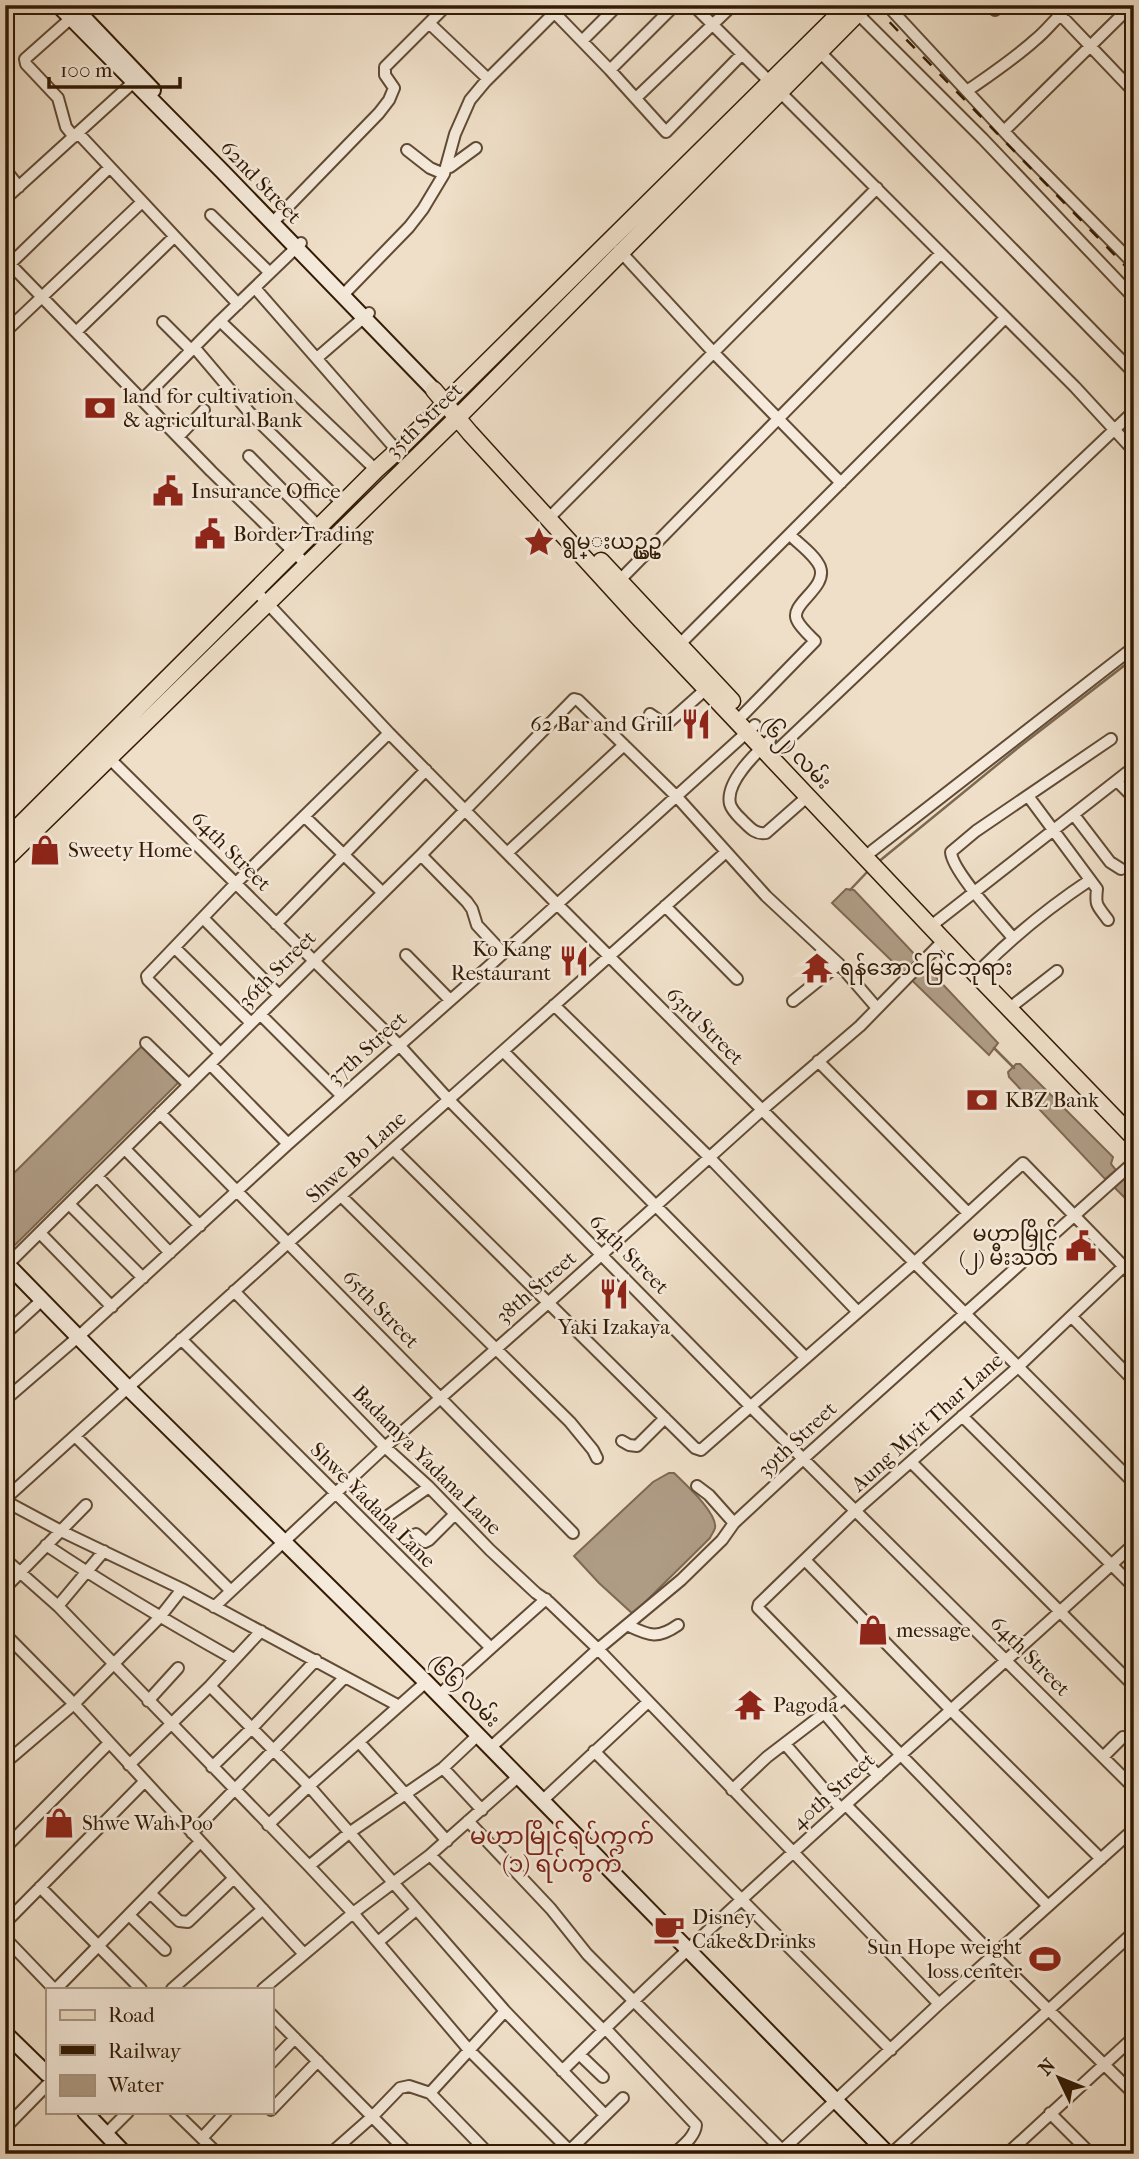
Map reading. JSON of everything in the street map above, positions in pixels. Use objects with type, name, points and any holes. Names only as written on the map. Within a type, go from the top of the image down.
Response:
[{"type":"main road","name":"35th Street","points":[[776,87],[820,52],[856,7]]},
{"type":"main road","name":"35th Street","points":[[5,840],[307,565],[460,414],[616,247],[856,7]]},
{"type":"main road","name":"35th Street","points":[[6,857],[255,590],[397,451],[443,395],[616,247]]},
{"type":"main road","name":"(၆၂) လမ်း","points":[[443,395],[615,584],[934,923],[983,967],[1134,1125]]},
{"type":"main road","name":"(၆၂) လမ်း","points":[[676,648],[706,689],[746,723]]},
{"type":"main road","name":"(၆၂) လမ်း","points":[[770,748],[808,796],[876,860]]},
{"type":"main road","name":"(၆၂) လမ်း","points":[[934,923],[944,940],[1134,1138]]},
{"type":"street","name":"62nd Street","points":[[58,5],[71,12],[443,395]]},
{"type":"street","points":[[277,218],[379,113],[394,88],[385,75],[385,67],[447,5]]},
{"type":"street","points":[[582,41],[618,5]]},
{"type":"street","points":[[610,70],[675,5]]},
{"type":"street","points":[[693,5],[1075,387],[1134,451]]},
{"type":"street","points":[[636,98],[733,5]]},
{"type":"street","points":[[887,5],[1004,131],[1134,264]]},
{"type":"street","points":[[1055,9],[1072,5]]},
{"type":"street","points":[[1004,131],[1132,5]]},
{"type":"street","points":[[856,7],[1134,299]]},
{"type":"street","points":[[447,171],[455,134],[470,100],[555,8],[666,132],[742,54]]},
{"type":"street","points":[[967,91],[1026,49],[1046,30],[1055,9]]},
{"type":"street","points":[[1055,9],[1131,84]]},
{"type":"street","points":[[71,12],[25,59],[26,64],[58,98],[66,127],[109,168],[238,304]]},
{"type":"street","points":[[429,23],[488,79]]},
{"type":"street","points":[[820,52],[1134,373]]},
{"type":"street","name":"62nd Street","points":[[137,80],[277,218],[298,245]]},
{"type":"street","points":[[5,199],[137,80]]},
{"type":"street","points":[[345,293],[409,227],[447,171],[476,148]]},
{"type":"street","points":[[407,150],[430,168],[447,171]]},
{"type":"street","points":[[109,168],[8,262],[307,565]]},
{"type":"street","points":[[5,169],[19,187]]},
{"type":"street","points":[[551,515],[877,188]]},
{"type":"street","points":[[5,332],[142,202]]},
{"type":"street","points":[[211,215],[270,273]]},
{"type":"street","points":[[76,332],[174,237]]},
{"type":"street","points":[[142,400],[298,245]]},
{"type":"street","points":[[616,247],[713,352],[841,483]]},
{"type":"street","points":[[615,584],[942,253]]},
{"type":"street","points":[[255,288],[409,464]]},
{"type":"street","points":[[317,358],[366,316]]},
{"type":"street","points":[[676,648],[1005,318]]},
{"type":"street","points":[[220,321],[376,470]]},
{"type":"street","points":[[163,322],[193,348],[249,412],[343,504]]},
{"type":"street","points":[[178,436],[204,410]]},
{"type":"street","points":[[808,796],[766,833],[761,834],[739,817],[730,805],[732,790],[742,768],[770,748],[1134,411]]},
{"type":"street","points":[[249,456],[318,527]]},
{"type":"street","name":"37th Street","points":[[5,1400],[112,1307],[288,1144],[677,797],[746,723],[818,637],[797,621],[795,616],[817,585],[821,571],[818,564],[790,535]]},
{"type":"street","name":"63rd Street","points":[[255,590],[556,904],[1134,1483]]},
{"type":"street","points":[[876,860],[1134,648]]},
{"type":"street","points":[[650,714],[663,723],[669,722],[706,689]]},
{"type":"street","name":"36th Street","points":[[6,1265],[576,699],[624,745]]},
{"type":"street","points":[[220,1053],[147,978],[236,883],[390,733]]},
{"type":"street","points":[[1013,938],[974,891],[952,860],[951,852],[976,831],[1111,739]]},
{"type":"street","points":[[507,853],[624,745],[677,797],[766,896],[839,964],[877,1008]]},
{"type":"street","name":"64th Street","points":[[104,752],[399,1045],[449,1100],[751,1407],[1134,1788]]},
{"type":"street","points":[[934,923],[1134,768]]},
{"type":"street","points":[[276,924],[426,770]]},
{"type":"street","points":[[1117,781],[1134,798]]},
{"type":"street","points":[[1028,796],[1098,890],[1096,904],[1108,920]]},
{"type":"street","points":[[1074,815],[1110,862],[1121,869]]},
{"type":"street","points":[[305,817],[382,892]]},
{"type":"street","name":"Shwe Bo Lane","points":[[8,1498],[127,1387],[726,852]]},
{"type":"street","points":[[421,855],[467,902],[477,925],[503,953]]},
{"type":"street","points":[[983,967],[1047,909],[1090,880]]},
{"type":"street","points":[[665,906],[737,979]]},
{"type":"street","points":[[204,919],[279,995]]},
{"type":"street","name":"38th Street","points":[[214,1607],[334,1493],[877,1008],[944,940]]},
{"type":"street","points":[[175,948],[251,1023]]},
{"type":"street","points":[[406,955],[450,1000]]},
{"type":"street","points":[[793,1001],[839,964]]},
{"type":"street","points":[[1016,1003],[1057,971]]},
{"type":"street","points":[[554,1005],[709,1157],[858,1312]]},
{"type":"street","points":[[260,1014],[342,1097]]},
{"type":"street","points":[[146,1043],[189,1085]]},
{"type":"street","points":[[503,1051],[806,1358]]},
{"type":"street","points":[[818,1061],[968,1213]]},
{"type":"street","points":[[210,1064],[288,1144]]},
{"type":"street","name":"65th Street","points":[[160,1113],[573,1533]]},
{"type":"street","points":[[125,1149],[200,1226]]},
{"type":"street","points":[[393,1149],[695,1448],[701,1450],[914,1264],[1023,1163],[1134,1277]]},
{"type":"street","name":"39th Street","points":[[490,1748],[598,1649],[629,1626],[681,1580],[722,1540],[734,1523],[804,1458],[1134,1162]]},
{"type":"street","points":[[97,1177],[170,1253]]},
{"type":"street","points":[[341,1196],[570,1422],[597,1458]]},
{"type":"street","points":[[69,1204],[142,1278]]},
{"type":"street","points":[[40,1233],[112,1307]]},
{"type":"street","name":"(၆၆) လမ်း","points":[[6,1265],[439,1695],[890,2154]]},
{"type":"street","name":"Aung Myit Thar Lane","points":[[844,1698],[758,1608],[759,1604],[856,1510],[1018,1367],[1124,1266]]},
{"type":"street","name":"Badamya Yadana Lane","points":[[234,1291],[385,1447],[429,1487],[516,1575],[546,1599],[598,1649],[939,2004]]},
{"type":"street","points":[[5,1334],[42,1300]]},
{"type":"street","points":[[1072,1317],[1134,1381]]},
{"type":"street","name":"Shwe Yadana Lane","points":[[181,1339],[491,1648]]},
{"type":"street","points":[[962,1416],[1134,1587]]},
{"type":"street","points":[[622,1441],[629,1446],[637,1446],[665,1418]]},
{"type":"street","points":[[75,1436],[231,1591]]},
{"type":"street","points":[[911,1462],[1134,1685]]},
{"type":"street","points":[[697,1486],[709,1494],[734,1523]]},
{"type":"street","points":[[389,1515],[429,1487]]},
{"type":"street","points":[[8,1498],[61,1531],[182,1589],[399,1706]]},
{"type":"street","points":[[5,1588],[86,1505]]},
{"type":"street","points":[[416,1534],[425,1542],[429,1540],[455,1514]]},
{"type":"street","name":"40th Street","points":[[562,2071],[634,2000],[793,1853],[1134,1544]]},
{"type":"street","points":[[46,1545],[160,1617],[234,1659]]},
{"type":"street","points":[[58,1606],[104,1551]]},
{"type":"street","points":[[5,1559],[58,1606],[309,1866],[379,1942],[469,2050],[568,2152],[623,2098]]},
{"type":"street","points":[[805,1560],[1101,1859]]},
{"type":"street","points":[[5,1763],[74,1704],[160,1617],[182,1589]]},
{"type":"street","points":[[439,1695],[546,1599]]},
{"type":"street","points":[[629,1626],[643,1633],[658,1635],[678,1625]]},
{"type":"street","points":[[129,1765],[210,1686],[261,1631]]},
{"type":"street","points":[[5,1634],[74,1704],[304,1954]]},
{"type":"street","points":[[212,1767],[316,1660]]},
{"type":"street","points":[[148,1701],[178,1668]]},
{"type":"street","points":[[56,1988],[150,1893],[234,1790],[345,1677]]},
{"type":"street","points":[[268,1825],[426,1682]]},
{"type":"street","points":[[210,1686],[309,1786],[505,2011],[605,2115]]},
{"type":"street","points":[[732,1790],[767,1757],[844,1698],[1048,1906]]},
{"type":"street","points":[[543,1800],[648,1702]]},
{"type":"street","points":[[825,1714],[878,1776]]},
{"type":"street","points":[[309,1866],[349,1833],[443,1768],[478,1735]]},
{"type":"street","points":[[1103,1757],[1123,1737]]},
{"type":"street","points":[[359,1742],[447,1841]]},
{"type":"street","points":[[5,1849],[109,1743]]},
{"type":"street","points":[[785,1744],[844,1807],[1134,2094]]},
{"type":"street","points":[[594,1751],[891,2050]]},
{"type":"street","points":[[443,1768],[482,1811]]},
{"type":"street","points":[[264,1988],[353,1913],[447,1841],[519,1776]]},
{"type":"street","points":[[5,1923],[145,1781]]},
{"type":"street","points":[[468,1821],[551,1909],[575,1941],[780,2152],[939,2004],[1134,1829]]},
{"type":"street","points":[[430,1855],[696,2125],[696,2131],[674,2154]]},
{"type":"street","points":[[150,1893],[184,1923],[234,1878]]},
{"type":"street","points":[[40,1887],[140,1988]]},
{"type":"street","points":[[173,1988],[263,1909]]},
{"type":"street","points":[[379,1942],[416,1910]]},
{"type":"street","points":[[129,1915],[165,1951]]},
{"type":"street","points":[[890,2154],[1134,1932]]},
{"type":"street","points":[[5,1938],[54,1988]]},
{"type":"street","points":[[430,2093],[505,2011]]},
{"type":"street","points":[[273,2016],[409,2154]]},
{"type":"street","points":[[5,2033],[46,2073]]},
{"type":"street","points":[[1007,2154],[1134,2037]]},
{"type":"street","points":[[273,2061],[295,2038]]},
{"type":"street","points":[[579,2054],[603,2077]]},
{"type":"street","points":[[273,2108],[318,2061]]},
{"type":"street","points":[[5,2128],[46,2086]]},
{"type":"street","points":[[330,2154],[400,2088],[409,2086],[430,2093],[489,2154]]},
{"type":"street","points":[[1050,2113],[1091,2154]]},
{"type":"street","points":[[87,2114],[125,2154]]},
{"type":"street","points":[[106,2134],[126,2114]]},
{"type":"street","points":[[178,2114],[218,2154]]},
{"type":"street","points":[[203,2137],[224,2114]]},
{"type":"street","points":[[683,2145],[692,2154]]},
{"type":"water","points":[[846,889],[854,890],[998,1043],[989,1055],[832,903]]},
{"type":"water","points":[[143,1045],[179,1082],[9,1251],[5,1248],[5,1182]]},
{"type":"water","points":[[1016,1064],[1020,1064],[1113,1157],[1111,1164],[1116,1170],[1105,1179],[1009,1077],[1008,1072]]},
{"type":"water","points":[[1127,1180],[1134,1187],[1134,1207],[1114,1187]]},
{"type":"water","points":[[674,1473],[699,1499],[711,1514],[715,1528],[710,1538],[633,1614],[574,1556],[653,1482]]},
{"type":"waterway","points":[[877,863],[1019,747],[1134,658]]},
{"type":"waterway","points":[[850,890],[869,870]]},
{"type":"waterway","points":[[994,1048],[1014,1068]]},
{"type":"railway","points":[[873,5],[1134,275]]},
{"type":"place","name":"land for cultivation & agricultural Bank","points":[[100,408]]},
{"type":"place","name":"Insurance Office","points":[[168,491]]},
{"type":"place","name":"Border Trading","points":[[210,534]]},
{"type":"place","name":"ရွမ္းယဥ္ယဥ္","points":[[539,542]]},
{"type":"place","name":"62 Bar and Grill","points":[[696,724]]},
{"type":"place","name":"Sweety Home","points":[[45,850]]},
{"type":"place","name":"Ko Kang Restaurant","points":[[574,961]]},
{"type":"place","name":"ရန်အောင်မြင်ဘုရား","points":[[817,968]]},
{"type":"place","name":"KBZ Bank","points":[[982,1100]]},
{"type":"place","name":"မဟာမြိုင် (၂) မီးသတ်","points":[[1081,1246]]},
{"type":"place","name":"Yaki Izakaya","points":[[614,1294]]},
{"type":"place","name":"message","points":[[873,1630]]},
{"type":"place","name":"Pagoda","points":[[750,1705]]},
{"type":"place","name":"Shwe Wah Poo","points":[[59,1823]]},
{"type":"place","name":"Disney Cake&Drinks","points":[[669,1929]]},
{"type":"place","name":"Sun Hope weight loss center","points":[[1045,1959]]},
{"type":"district","name":"မဟာမြိုင်ရပ်ကွက် (၁) ရပ်ကွက်","points":[[562,1850]]}]
